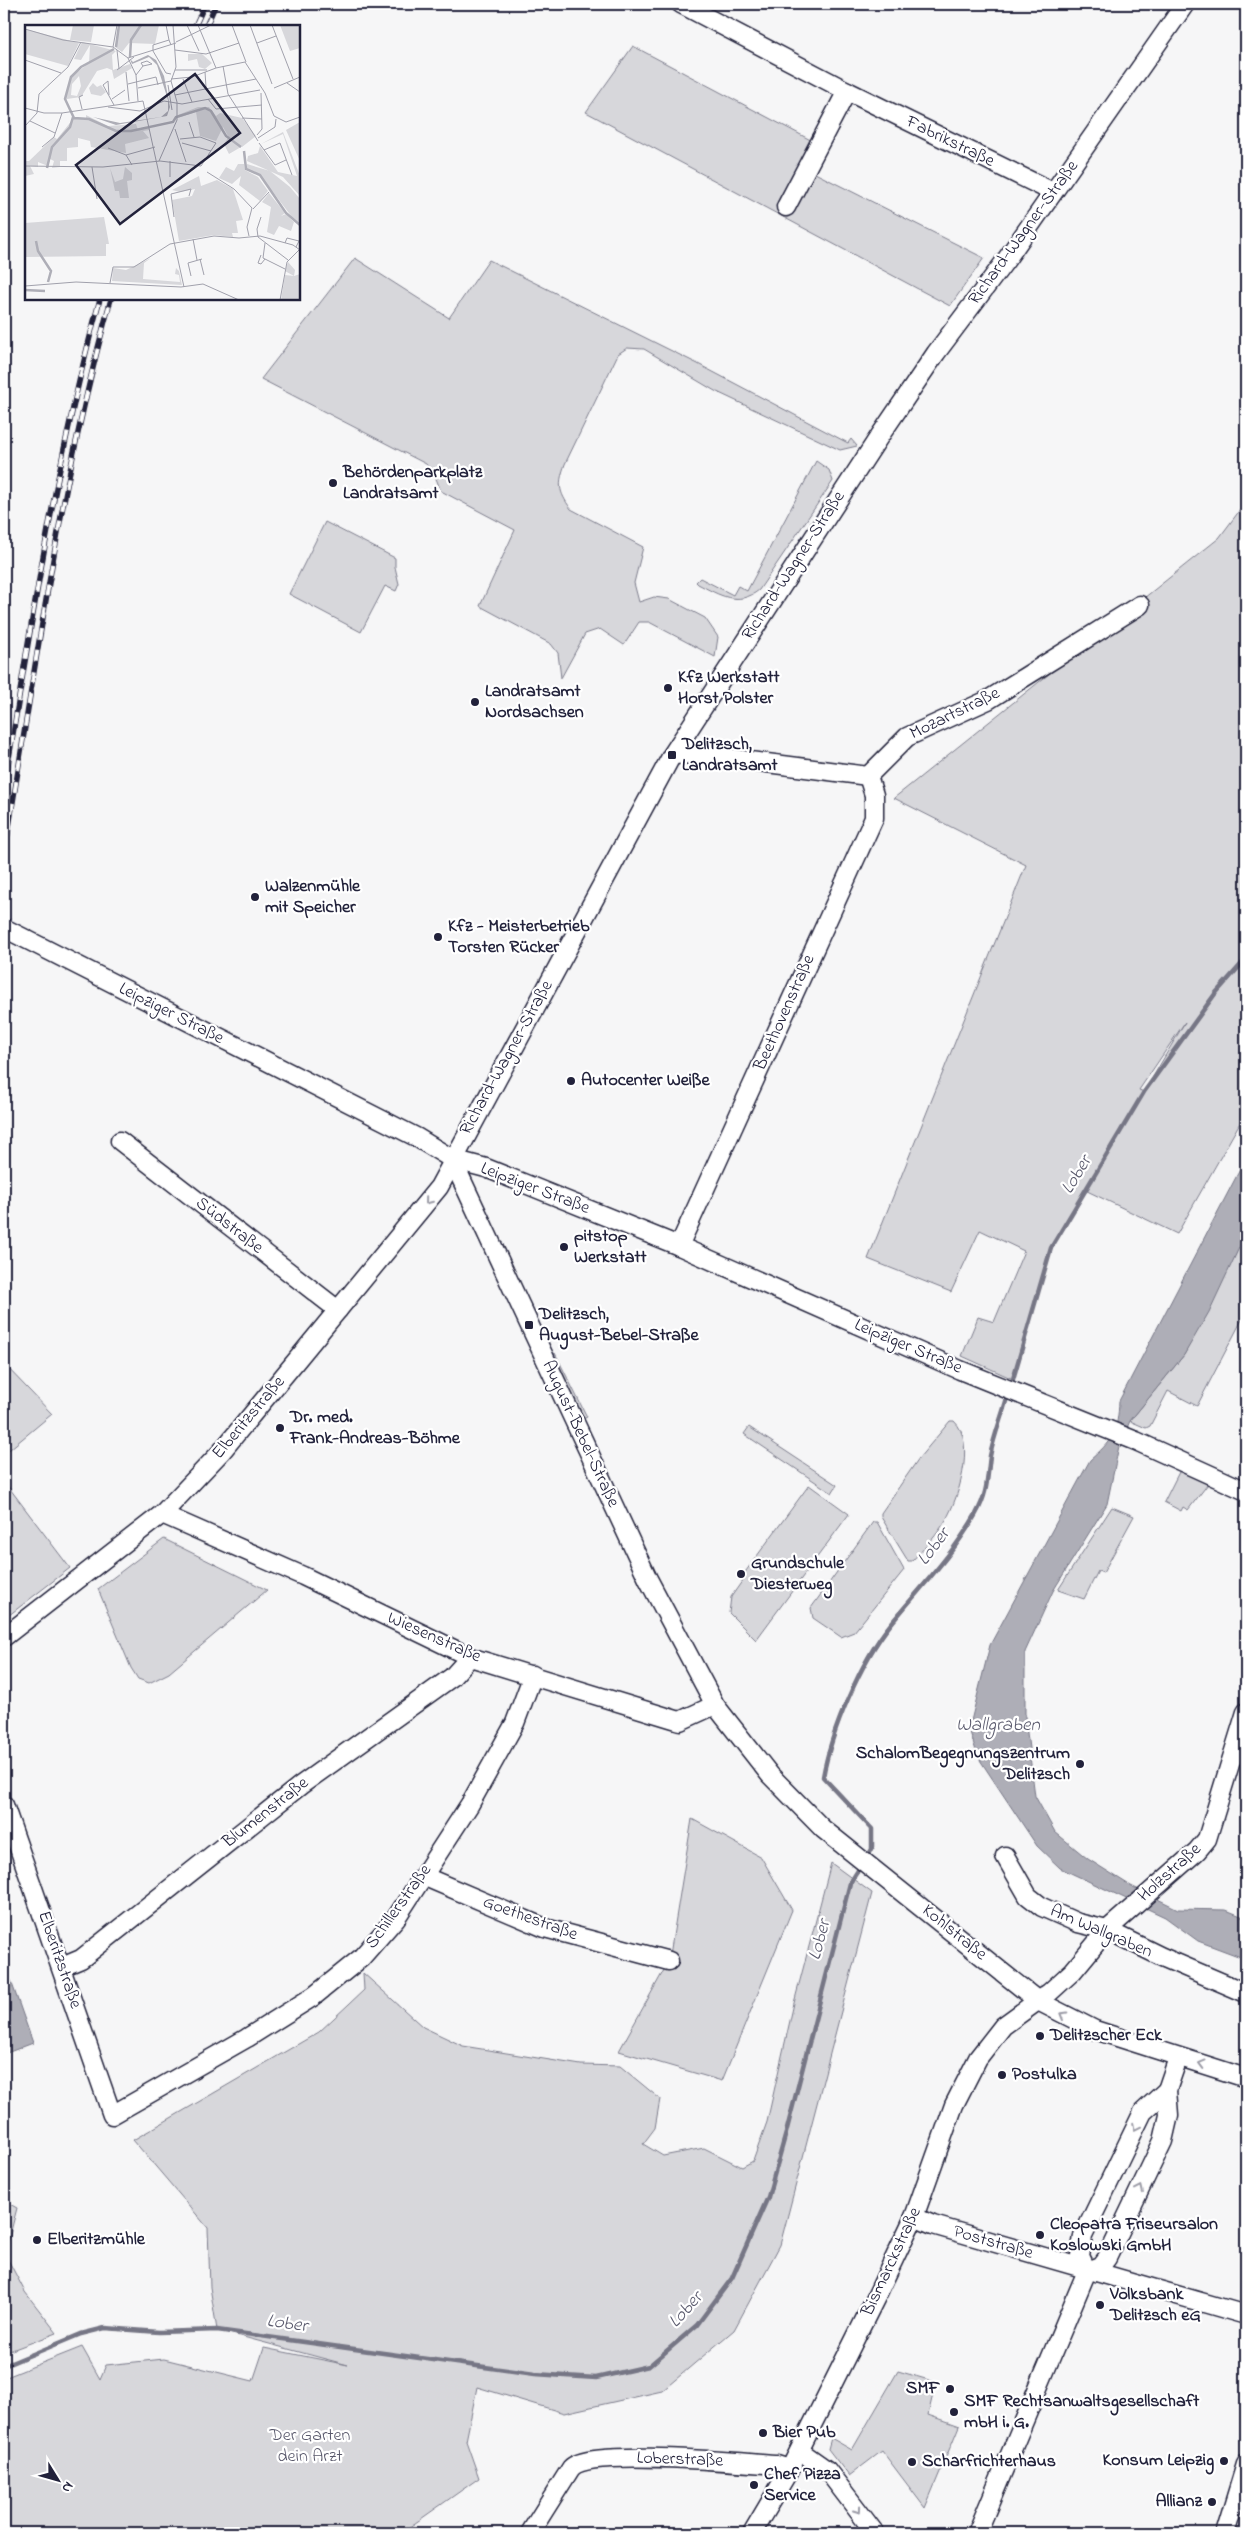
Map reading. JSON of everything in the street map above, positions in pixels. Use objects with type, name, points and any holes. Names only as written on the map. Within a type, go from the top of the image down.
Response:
[{"type":"street","name":"Fabrikstraße","points":[[681,4],[847,91],[1053,192]]},
{"type":"street","name":"Richard-Wagner-Straße","points":[[452,1159],[672,755],[936,353],[1006,260],[1185,4]]},
{"type":"street","points":[[786,208],[847,91]]},
{"type":"street","name":"Mozartstraße","points":[[868,776],[907,737],[988,700],[1140,605]]},
{"type":"street","points":[[672,755],[706,755],[868,776]]},
{"type":"street","name":"Beethovenstraße","points":[[679,1246],[874,818],[874,795],[868,776]]},
{"type":"street","name":"Leipziger Straße","points":[[4,928],[409,1133],[452,1159],[486,1168],[679,1246],[986,1379],[1136,1441],[1246,1490]]},
{"type":"street","name":"Südstraße","points":[[120,1142],[338,1310]]},
{"type":"street","name":"Elberitzstraße","points":[[4,1636],[162,1514],[222,1451],[439,1187],[452,1159]]},
{"type":"street","name":"August-Bebel-Straße","points":[[452,1159],[648,1579],[715,1705]]},
{"type":"street","name":"Wiesenstraße","points":[[162,1514],[303,1576],[470,1657],[680,1721],[715,1705]]},
{"type":"street","name":"Blumenstraße","points":[[62,1968],[81,1959],[301,1785],[452,1677],[470,1657]]},
{"type":"street","name":"Schillerstraße","points":[[112,2115],[248,2038],[314,1996],[361,1958],[396,1918],[470,1804],[515,1723],[534,1675]]},
{"type":"street","name":"Kohlstraße","points":[[715,1705],[770,1775],[823,1829],[1038,2001],[1095,2030],[1178,2058],[1246,2078]]},
{"type":"street","name":"Holzstraße","points":[[1038,2001],[1073,1972],[1107,1930],[1198,1851],[1207,1839],[1246,1712]]},
{"type":"street","name":"Elberitzstraße","points":[[4,1805],[112,2115]]},
{"type":"street","name":"Am Wallgraben","points":[[1005,1856],[1028,1896],[1042,1907],[1078,1923],[1107,1930],[1162,1958],[1246,1993]]},
{"type":"street","name":"Goethestraße","points":[[423,1876],[545,1928],[669,1961]]},
{"type":"street","name":"Bismarckstraße","points":[[752,2533],[800,2451],[914,2217],[954,2105],[978,2058],[1004,2026],[1038,2001]]},
{"type":"street","points":[[1086,2270],[1100,2266],[1107,2258],[1163,2141],[1169,2115],[1167,2090],[1178,2058]]},
{"type":"street","points":[[977,2533],[1086,2270],[1080,2256],[1083,2236],[1143,2112],[1167,2090]]},
{"type":"street","name":"Poststraße","points":[[914,2217],[933,2225],[1246,2316]]},
{"type":"street","points":[[800,2451],[827,2470],[875,2533]]},
{"type":"street","name":"Loberstraße","points":[[530,2533],[570,2468],[581,2462],[645,2458],[699,2459],[777,2465],[790,2469]]},
{"type":"street","points":[[1225,2533],[1246,2464]]},
{"type":"green space","points":[[633,46],[820,145],[807,169],[984,258],[950,306],[586,112]]},
{"type":"green space","points":[[355,258],[449,318],[489,260],[698,364],[848,443],[851,439],[857,446],[840,450],[715,391],[644,349],[627,348],[618,354],[565,464],[560,487],[571,509],[643,547],[634,583],[639,602],[654,597],[669,599],[705,618],[718,637],[715,657],[649,622],[639,622],[624,645],[600,629],[585,634],[561,678],[558,653],[551,644],[480,606],[515,530],[441,491],[435,476],[426,464],[261,379]]},
{"type":"green space","points":[[816,461],[829,470],[833,481],[759,590],[744,598],[728,598],[698,584],[696,582],[700,578],[733,595],[738,586],[747,591]]},
{"type":"green space","points":[[1246,502],[1246,1112],[1177,1234],[1085,1190],[1051,1248],[1013,1379],[962,1356],[978,1317],[994,1322],[1024,1251],[980,1230],[951,1292],[868,1259],[1026,865],[894,798],[1219,538]],"holes":[[[1185,1022],[1144,1092],[1139,1090]]]},
{"type":"green space","points":[[325,522],[395,558],[399,584],[396,591],[385,586],[361,632],[289,594]]},
{"type":"green space","points":[[1246,1233],[1246,1312],[1197,1406],[1168,1391],[1150,1426],[1146,1428],[1130,1421],[1184,1355]]},
{"type":"green space","points":[[555,1353],[587,1417],[581,1420],[550,1356]]},
{"type":"green space","points":[[4,1364],[52,1414],[4,1454]]},
{"type":"green space","points":[[950,1421],[954,1421],[961,1431],[964,1443],[965,1457],[959,1488],[948,1516],[939,1531],[912,1561],[908,1561],[881,1517],[881,1513],[919,1458]]},
{"type":"green space","points":[[749,1427],[837,1485],[832,1493],[744,1434]]},
{"type":"green space","points":[[1180,1470],[1208,1484],[1188,1510],[1183,1507],[1181,1511],[1164,1502]]},
{"type":"green space","points":[[4,1481],[70,1568],[4,1619]]},
{"type":"green space","points":[[809,1485],[849,1514],[756,1640],[729,1613],[731,1597],[745,1577],[743,1575]]},
{"type":"green space","points":[[1112,1507],[1134,1516],[1103,1573],[1098,1571],[1084,1599],[1058,1590]]},
{"type":"green space","points":[[873,1522],[877,1522],[904,1570],[854,1632],[841,1637],[813,1618],[811,1608]]},
{"type":"green space","points":[[164,1539],[267,1590],[169,1673],[149,1683],[138,1679],[131,1668],[98,1589]]},
{"type":"green space","points":[[692,1819],[761,1857],[792,1910],[722,2081],[619,2051],[669,1961]]},
{"type":"green space","name":"Der Garten dein Arzt","points":[[831,1863],[872,1893],[780,2245],[734,2330],[662,2391],[564,2413],[477,2387],[466,2441],[479,2478],[401,2533],[4,2533],[4,2378],[82,2347],[100,2379],[106,2365],[164,2359],[253,2381],[264,2348],[348,2365],[217,2330],[210,2287],[208,2228],[133,2140],[319,2032],[364,1990],[363,1973],[423,2027],[463,2046],[581,2065],[620,2066],[660,2099],[655,2128],[643,2144],[663,2156],[704,2148],[742,2167],[753,2161],[767,2122],[794,2003]]},
{"type":"green space","points":[[4,2201],[17,2208],[5,2254],[25,2292],[57,2333],[4,2353]]},
{"type":"green space","points":[[898,2371],[936,2382],[928,2415],[959,2426],[925,2508],[882,2451],[849,2476],[828,2449],[831,2438],[852,2450]]},
{"type":"water","name":"Wallgraben","points":[[1246,1158],[1246,1233],[1209,1312],[1184,1355],[1130,1421],[1119,1446],[1107,1504],[1053,1591],[1025,1652],[1025,1717],[1035,1796],[1055,1832],[1088,1859],[1131,1886],[1178,1909],[1226,1910],[1246,1918],[1246,1959],[1198,1941],[1165,1917],[1060,1868],[1037,1846],[978,1757],[969,1729],[990,1645],[1090,1460],[1109,1441],[1117,1421],[1119,1401]]},
{"type":"water","points":[[4,1961],[33,2043],[4,2054]]},
{"type":"waterway","name":"Lober","points":[[1011,1386],[1051,1248],[1144,1092],[1215,994],[1246,959]]},
{"type":"waterway","name":"Lober","points":[[867,1858],[872,1849],[872,1829],[823,1777],[833,1739],[840,1718],[868,1657],[890,1625],[957,1544],[976,1514],[983,1499],[990,1456],[1008,1394]]},
{"type":"waterway","name":"Lober","points":[[4,2366],[81,2334],[105,2328],[159,2332],[217,2330],[535,2374],[596,2378],[649,2366],[697,2325],[732,2278],[768,2197],[850,1883],[862,1864]]},
{"type":"railway","points":[[195,25],[205,4]]},
{"type":"railway","points":[[206,25],[216,4]]},
{"type":"railway","points":[[4,789],[57,481],[84,359],[100,300]]},
{"type":"railway","points":[[4,857],[63,506],[77,437],[111,300]]},
{"type":"place","name":"Behördenparkplatz Landratsamt","points":[[333,483]]},
{"type":"place","name":"Kfz Werkstatt Horst Polster","points":[[668,688]]},
{"type":"place","name":"Landratsamt Nordsachsen","points":[[475,702]]},
{"type":"place","name":"Delitzsch, Landratsamt","points":[[672,755]]},
{"type":"place","name":"Walzenmühle mit Speicher","points":[[255,897]]},
{"type":"place","name":"Kfz - Meisterbetrieb Torsten Rücker","points":[[438,937]]},
{"type":"place","name":"Autocenter Weiße","points":[[571,1081]]},
{"type":"place","name":"pitstop Werkstatt","points":[[564,1247]]},
{"type":"place","name":"Delitzsch, August-Bebel-Straße","points":[[529,1325]]},
{"type":"place","name":"Dr. med. Frank-Andreas-Böhme","points":[[280,1428]]},
{"type":"place","name":"Grundschule Diesterweg","points":[[741,1574]]},
{"type":"place","name":"SchalomBegegnungszentrum Delitzsch","points":[[1080,1764]]},
{"type":"place","name":"Delitzscher Eck","points":[[1040,2036]]},
{"type":"place","name":"Postulka","points":[[1002,2075]]},
{"type":"place","name":"Cleopatra Friseursalon Koslowski GmbH","points":[[1040,2235]]},
{"type":"place","name":"Elberitzmühle","points":[[37,2240]]},
{"type":"place","name":"Volksbank Delitzsch eG","points":[[1100,2305]]},
{"type":"place","name":"SMF","points":[[950,2389]]},
{"type":"place","name":"SMF Rechtsanwaltsgesellschaft mbH i. G.","points":[[954,2412]]},
{"type":"place","name":"Bier Pub","points":[[763,2433]]},
{"type":"place","name":"Konsum Leipzig","points":[[1224,2461]]},
{"type":"place","name":"Scharfrichterhaus","points":[[912,2462]]},
{"type":"place","name":"Chef Pizza Service","points":[[754,2485]]},
{"type":"place","name":"Allianz","points":[[1212,2502]]}]
